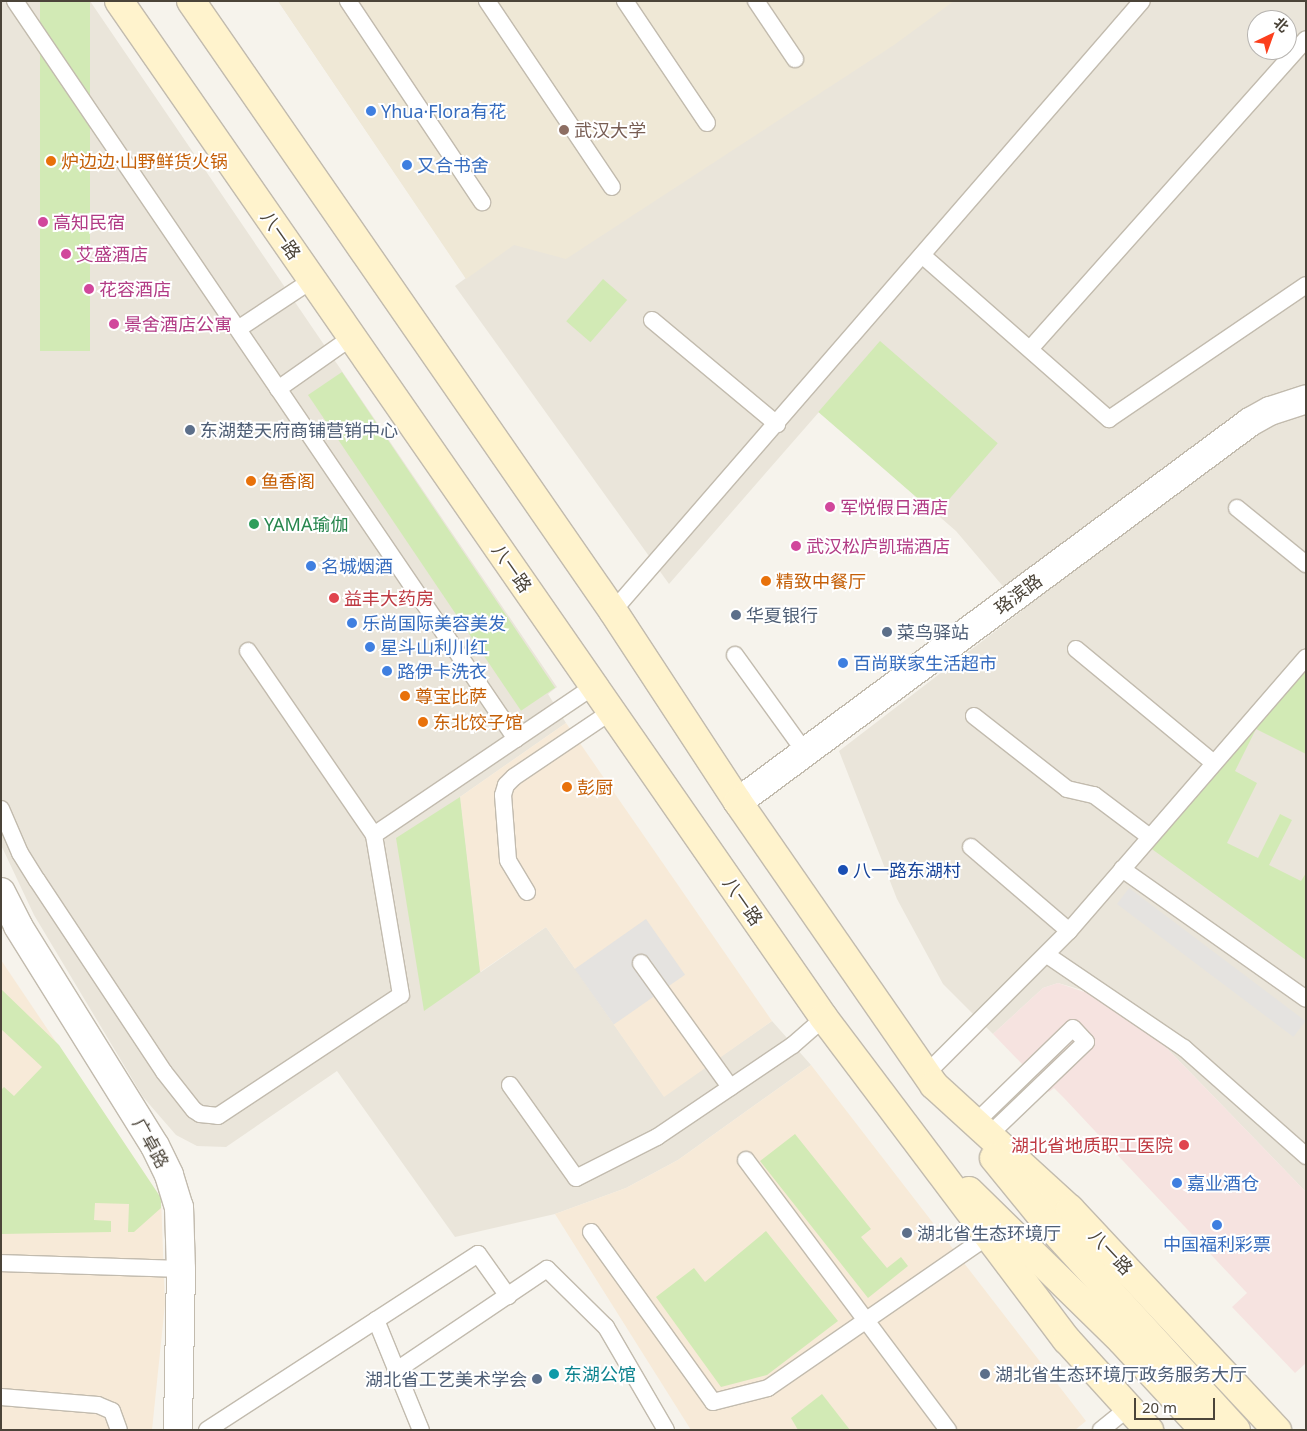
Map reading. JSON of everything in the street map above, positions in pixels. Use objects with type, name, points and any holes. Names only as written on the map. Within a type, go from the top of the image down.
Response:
[{"type":"main road","name":"八一路","points":[[119,1],[824,1018],[987,1237],[1068,1340],[1149,1430]]},
{"type":"main road","name":"八一路","points":[[191,1],[614,611],[738,802],[930,1080],[1047,1223],[1204,1430]]},
{"type":"main road","name":"八一路","points":[[930,1080],[1106,1245],[1277,1430]]},
{"type":"main road","name":"八一路","points":[[910,1132],[1236,1430]]},
{"type":"street","name":"珞滨路","points":[[738,802],[1250,422],[1270,411],[1306,399]]},
{"type":"street","name":"广卓路","points":[[1,892],[18,926],[155,1146],[179,1207],[181,1269],[178,1430]]},
{"type":"lane","points":[[15,1],[516,739]]},
{"type":"lane","points":[[348,1],[482,202]]},
{"type":"lane","points":[[487,1],[612,187]]},
{"type":"lane","points":[[624,1],[707,123]]},
{"type":"lane","points":[[756,1],[794,58]]},
{"type":"lane","points":[[614,611],[1142,1]]},
{"type":"lane","points":[[1030,349],[1306,39]]},
{"type":"lane","points":[[922,255],[1109,419],[1306,285]]},
{"type":"lane","points":[[238,329],[312,280]]},
{"type":"lane","points":[[652,320],[777,424]]},
{"type":"lane","points":[[278,389],[352,337]]},
{"type":"lane","points":[[1237,508],[1306,564]]},
{"type":"lane","points":[[1076,649],[1214,763]]},
{"type":"lane","points":[[1,809],[33,874],[164,1072],[194,1110],[209,1116],[229,1110],[402,995],[374,835],[248,651]]},
{"type":"lane","points":[[735,655],[805,752]]},
{"type":"lane","points":[[930,1080],[1047,955],[1306,657]]},
{"type":"lane","points":[[374,835],[594,686]]},
{"type":"lane","points":[[526,892],[508,860],[503,796],[506,785],[514,777],[612,711]]},
{"type":"lane","points":[[974,716],[1066,789],[1094,795],[1150,837]]},
{"type":"lane","points":[[971,847],[1069,930]]},
{"type":"lane","points":[[1122,869],[1306,999]]},
{"type":"lane","points":[[1047,955],[1184,1048],[1306,1156]]},
{"type":"lane","points":[[641,963],[730,1087]]},
{"type":"lane","points":[[510,1085],[576,1178],[657,1137],[793,1045],[824,1018]]},
{"type":"lane","points":[[1073,1028],[1086,1042],[982,1129],[1073,1028]]},
{"type":"lane","points":[[746,1160],[948,1430]]},
{"type":"lane","points":[[590,1232],[713,1402],[768,1388],[987,1237]]},
{"type":"lane","points":[[207,1430],[478,1254],[508,1296]]},
{"type":"lane","points":[[1,1263],[181,1269]]},
{"type":"lane","points":[[397,1370],[547,1269],[606,1327],[666,1430]]},
{"type":"lane","points":[[376,1320],[421,1430]]},
{"type":"lane","points":[[1,1397],[98,1406],[112,1411],[119,1430]]},
{"type":"lane","points":[[1101,1430],[1128,1408]]},
{"type":"shaded area","points":[[1,1],[90,1],[557,687],[548,694],[566,723],[460,797],[481,972],[546,927],[664,1096],[772,1021],[811,1065],[678,1160],[626,1188],[555,1214],[455,1237],[337,1071],[226,1147],[197,1146],[176,1135],[143,1097],[34,915],[1,845]]},
{"type":"shaded area","points":[[278,1],[1306,1],[1306,1192],[1156,1037],[1082,990],[1058,983],[1043,988],[993,1034],[943,984],[897,899],[839,751],[1023,610],[956,531],[819,412],[669,584],[455,286],[466,278]]},
{"type":"shaded area","name":"武汉大学","points":[[278,1],[954,1],[894,45],[566,259],[514,245],[466,279]]},
{"type":"shaded area","points":[[566,723],[772,1021],[664,1097],[546,927],[480,972],[460,797]]},
{"type":"shaded area","points":[[1129,888],[1305,1021],[1293,1037],[1117,904]]},
{"type":"shaded area","points":[[646,919],[685,975],[614,1025],[575,969]]},
{"type":"shaded area","points":[[1,960],[161,1198],[165,1304],[152,1430],[1,1430]]},
{"type":"shaded area","name":"湖北省地质职工医院","points":[[1058,983],[1096,996],[1156,1037],[1306,1192],[1306,1363],[1295,1373],[1232,1307],[1247,1293],[1064,1098],[1054,1088],[1049,1092],[993,1034],[1043,988]]},
{"type":"shaded area","name":"湖北省生态环境厅","points":[[811,1065],[1086,1421],[1075,1430],[691,1430],[555,1214],[626,1188],[678,1160]]},
{"type":"green space","points":[[40,1],[90,1],[90,351],[40,351]]},
{"type":"green space","points":[[603,279],[627,300],[590,342],[566,321]]},
{"type":"green space","points":[[880,341],[998,443],[936,514],[818,412]]},
{"type":"green space","points":[[342,372],[555,688],[521,711],[308,395]]},
{"type":"green space","points":[[1306,667],[1306,754],[1256,729],[1235,771],[1257,783],[1227,843],[1258,858],[1280,814],[1292,820],[1269,865],[1301,881],[1306,873],[1306,960],[1149,847]]},
{"type":"green space","points":[[460,797],[480,972],[424,1011],[396,838]]},
{"type":"green space","points":[[1,989],[59,1045],[161,1198],[161,1208],[134,1232],[128,1232],[129,1204],[95,1203],[94,1220],[111,1221],[111,1232],[1,1234],[1,1090],[4,1087],[14,1096],[42,1067],[1,1029]]},
{"type":"green space","points":[[795,1134],[871,1229],[861,1237],[887,1268],[901,1257],[908,1266],[868,1298],[760,1161]]},
{"type":"green space","points":[[766,1231],[838,1321],[767,1375],[721,1387],[656,1297],[694,1268],[705,1282]]},
{"type":"green space","points":[[822,1394],[850,1430],[798,1430],[791,1418]]},
{"type":"place","name":"Yhua·Flora有花","points":[[371,111]]},
{"type":"place","name":"武汉大学","points":[[564,130]]},
{"type":"place","name":"炉边边·山野鲜货火锅","points":[[51,161]]},
{"type":"place","name":"又合书舍","points":[[407,165]]},
{"type":"place","name":"高知民宿","points":[[43,222]]},
{"type":"place","name":"艾盛酒店","points":[[66,254]]},
{"type":"place","name":"花容酒店","points":[[89,289]]},
{"type":"place","name":"景舍酒店公寓","points":[[114,324]]},
{"type":"place","name":"东湖楚天府商铺营销中心","points":[[190,430]]},
{"type":"place","name":"鱼香阁","points":[[251,481]]},
{"type":"place","name":"军悦假日酒店","points":[[830,507]]},
{"type":"place","name":"YAMA瑜伽","points":[[254,524]]},
{"type":"place","name":"武汉松庐凯瑞酒店","points":[[796,546]]},
{"type":"place","name":"名城烟酒","points":[[311,566]]},
{"type":"place","name":"精致中餐厅","points":[[766,581]]},
{"type":"place","name":"益丰大药房","points":[[334,598]]},
{"type":"place","name":"华夏银行","points":[[736,615]]},
{"type":"place","name":"乐尚国际美容美发","points":[[352,623]]},
{"type":"place","name":"菜鸟驿站","points":[[887,632]]},
{"type":"place","name":"星斗山利川红","points":[[370,647]]},
{"type":"place","name":"百尚联家生活超市","points":[[843,663]]},
{"type":"place","name":"路伊卡洗衣","points":[[387,671]]},
{"type":"place","name":"尊宝比萨","points":[[405,696]]},
{"type":"place","name":"东北饺子馆","points":[[423,722]]},
{"type":"place","name":"彭厨","points":[[567,787]]},
{"type":"place","name":"八一路东湖村","points":[[843,870]]},
{"type":"place","name":"湖北省地质职工医院","points":[[1184,1145]]},
{"type":"place","name":"嘉业酒仓","points":[[1177,1183]]},
{"type":"place","name":"中国福利彩票","points":[[1217,1225]]},
{"type":"place","name":"湖北省生态环境厅","points":[[907,1233]]},
{"type":"place","name":"东湖公馆","points":[[554,1374]]},
{"type":"place","name":"湖北省生态环境厅政务服务大厅","points":[[985,1374]]},
{"type":"place","name":"湖北省工艺美术学会","points":[[537,1379]]}]
